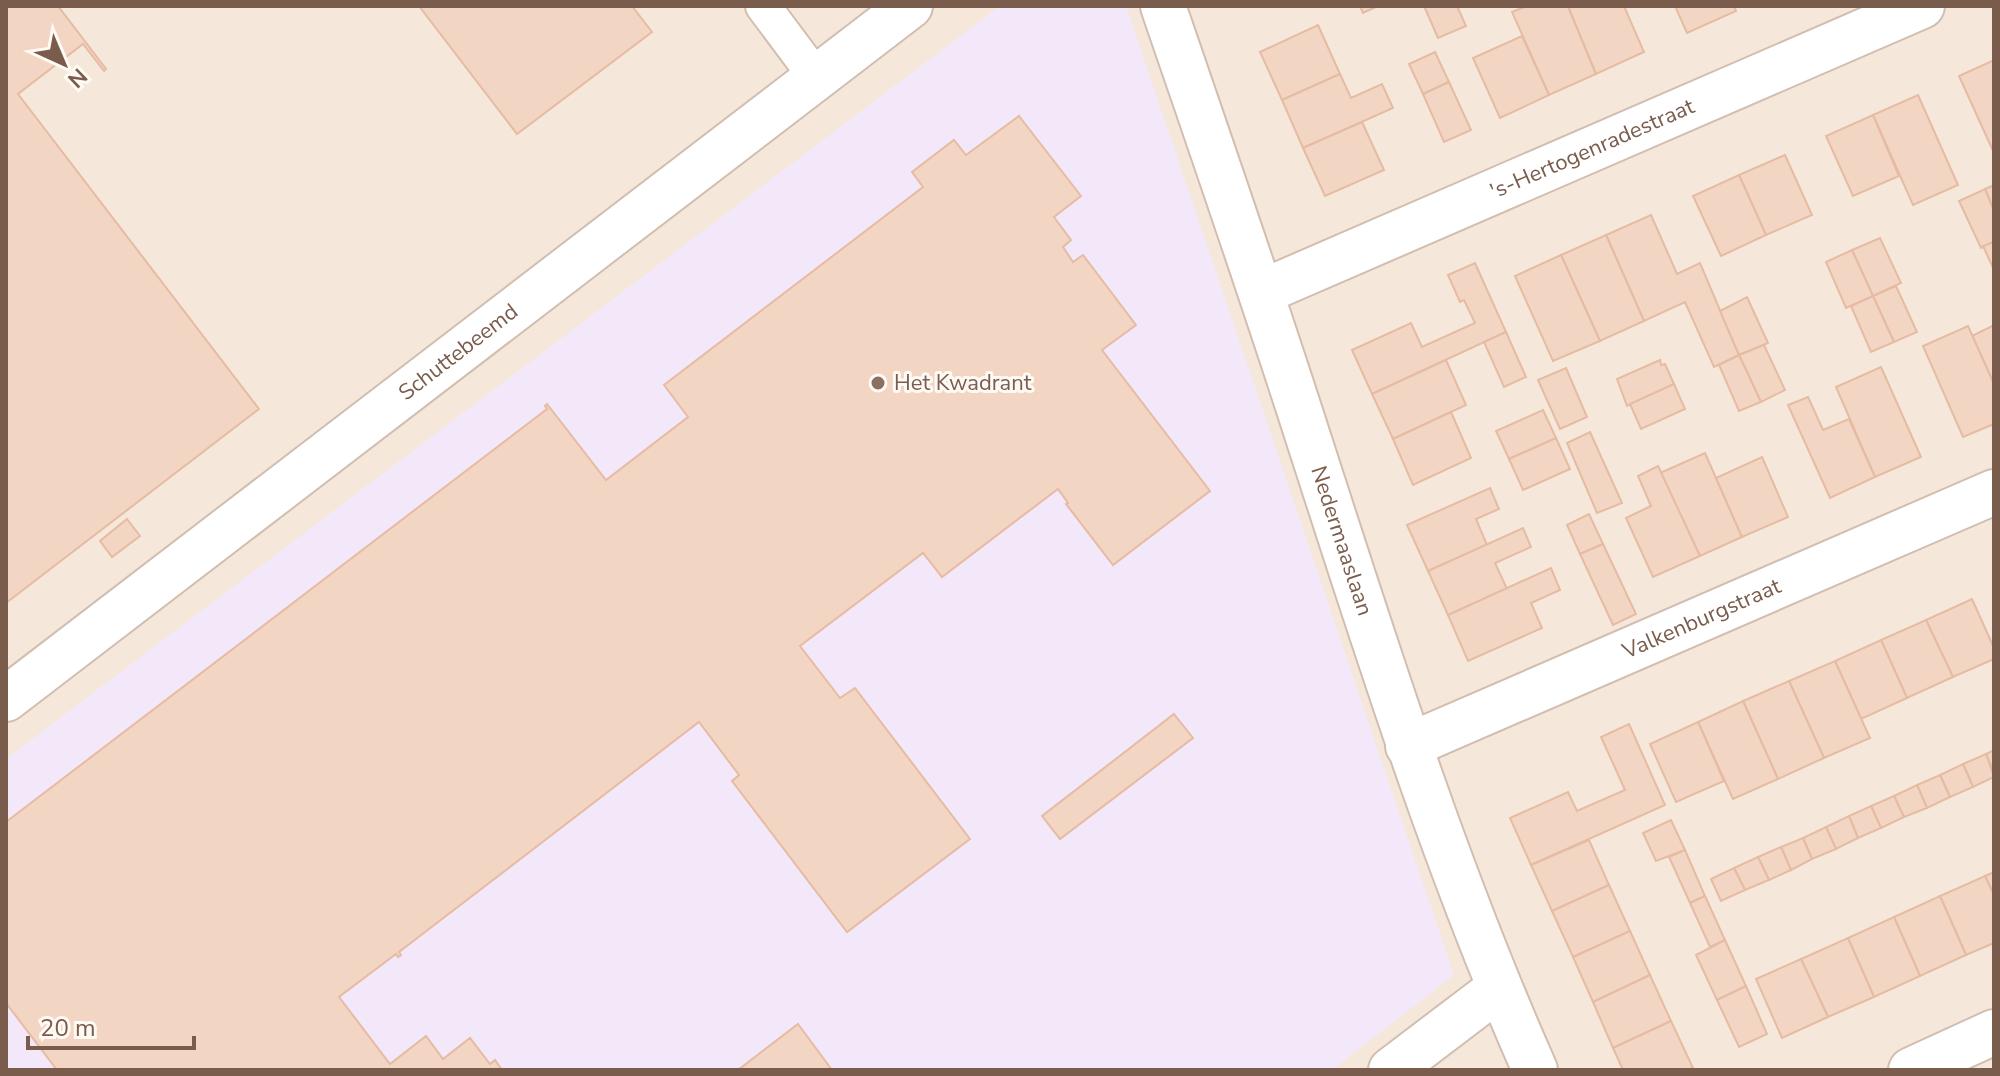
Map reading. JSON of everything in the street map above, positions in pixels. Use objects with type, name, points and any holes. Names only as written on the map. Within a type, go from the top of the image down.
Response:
[{"type":"street","name":"Schuttebeemd","points":[[6,699],[910,6]]},
{"type":"street","name":"Nedermaaslaan","points":[[1163,6],[1262,292],[1408,746],[1499,988],[1535,1070]]},
{"type":"street","name":"'s-Hertogenradestraat","points":[[1262,292],[1922,6]]},
{"type":"street","name":"Valkenburgstraat","points":[[1408,746],[1994,492]]},
{"type":"street","points":[[1391,1070],[1499,988]]},
{"type":"street","points":[[1911,1070],[1994,1032]]},
{"type":"lane","points":[[763,6],[816,77]]},
{"type":"shaded area","points":[[6,6],[1994,6],[1994,1070],[6,1070]]},
{"type":"shaded area","name":"Het Kwadrant","points":[[1000,6],[1126,6],[1454,975],[1332,1070],[6,1070],[6,759]]},
{"type":"building","points":[[6,6],[58,6],[106,69],[104,71],[83,44],[18,94],[259,409],[6,603]]},
{"type":"building","points":[[419,6],[632,6],[652,32],[517,134]]},
{"type":"building","points":[[1360,6],[1378,6],[1363,13]]},
{"type":"building","points":[[1424,6],[1457,6],[1466,26],[1438,38]]},
{"type":"building","points":[[1527,6],[1568,6],[1596,74],[1549,95],[1512,12]]},
{"type":"building","points":[[1568,6],[1624,6],[1644,52],[1596,74]]},
{"type":"building","points":[[1675,6],[1734,6],[1736,11],[1687,33]]},
{"type":"building","points":[[1318,25],[1340,74],[1282,100],[1260,52]]},
{"type":"building","points":[[1522,36],[1549,95],[1500,118],[1473,58]]},
{"type":"building","points":[[1435,52],[1449,82],[1423,94],[1409,64]]},
{"type":"building","points":[[1994,60],[1994,153],[1959,76]]},
{"type":"building","points":[[1340,74],[1351,98],[1382,84],[1393,108],[1303,148],[1282,100]]},
{"type":"building","points":[[1449,82],[1471,130],[1444,142],[1423,94]]},
{"type":"building","points":[[1918,95],[1958,185],[1913,205],[1873,115]]},
{"type":"building","points":[[1873,115],[1899,176],[1853,196],[1826,136]]},
{"type":"building","points":[[1019,116],[1081,196],[1054,217],[1071,240],[1063,247],[1073,262],[1083,255],[1136,325],[1102,350],[1210,491],[1113,565],[1058,489],[942,577],[923,553],[800,646],[840,698],[855,688],[970,839],[847,932],[732,781],[739,775],[699,722],[399,952],[401,955],[398,957],[396,954],[339,997],[390,1064],[426,1036],[443,1059],[470,1038],[490,1064],[495,1060],[502,1070],[57,1070],[6,1003],[6,822],[547,409],[547,404],[606,480],[688,417],[664,385],[923,187],[912,172],[954,140],[966,155]]},
{"type":"building","points":[[1362,122],[1384,170],[1325,196],[1303,148]]},
{"type":"building","points":[[1785,155],[1812,215],[1766,235],[1739,175]]},
{"type":"building","points":[[1739,175],[1766,235],[1721,256],[1693,196]]},
{"type":"building","points":[[1994,185],[1994,211],[1985,189]]},
{"type":"building","points":[[1985,189],[1994,211],[1994,242],[1981,248],[1959,201]]},
{"type":"building","points":[[1651,215],[1677,274],[1700,263],[1739,355],[1714,367],[1685,302],[1644,321],[1606,235]]},
{"type":"building","points":[[1606,235],[1644,321],[1600,341],[1561,255]]},
{"type":"building","points":[[1880,238],[1901,283],[1873,296],[1852,250]]},
{"type":"building","points":[[1994,242],[1994,270],[1983,246]]},
{"type":"building","points":[[1852,250],[1873,296],[1846,308],[1826,262]]},
{"type":"building","points":[[1561,255],[1600,341],[1553,361],[1515,276]]},
{"type":"building","points":[[1475,263],[1506,332],[1372,394],[1352,350],[1411,323],[1422,347],[1475,323],[1464,300],[1460,302],[1448,275]]},
{"type":"building","points":[[1896,286],[1917,332],[1894,342],[1873,296]]},
{"type":"building","points":[[1873,296],[1894,342],[1871,352],[1851,306]]},
{"type":"building","points":[[1747,297],[1768,343],[1739,355],[1720,311]]},
{"type":"building","points":[[1994,325],[1994,384],[1972,336]]},
{"type":"building","points":[[1968,326],[1994,384],[1994,424],[1963,437],[1923,346]]},
{"type":"building","points":[[1506,332],[1526,377],[1504,387],[1484,342]]},
{"type":"building","points":[[1764,345],[1785,390],[1761,402],[1739,355]]},
{"type":"building","points":[[1739,355],[1761,402],[1739,411],[1719,365]]},
{"type":"building","points":[[1446,360],[1466,405],[1393,439],[1372,394]]},
{"type":"building","points":[[1660,360],[1674,384],[1627,406],[1617,379]]},
{"type":"building","points":[[1881,367],[1921,457],[1875,477],[1836,387]]},
{"type":"building","points":[[1566,368],[1587,417],[1560,429],[1538,380]]},
{"type":"building","points":[[1674,384],[1685,409],[1641,429],[1630,404]]},
{"type":"building","points":[[1808,397],[1823,430],[1849,419],[1875,477],[1830,498],[1788,405]]},
{"type":"building","points":[[1543,410],[1556,438],[1509,459],[1496,431]]},
{"type":"building","points":[[1451,412],[1471,458],[1413,485],[1393,439]]},
{"type":"building","points":[[1590,432],[1622,503],[1597,513],[1567,443]]},
{"type":"building","points":[[1556,438],[1570,469],[1523,490],[1509,459]]},
{"type":"building","points":[[1705,453],[1742,537],[1700,556],[1660,473]]},
{"type":"building","points":[[1762,457],[1788,517],[1742,537],[1716,478]]},
{"type":"building","points":[[1658,466],[1700,556],[1653,577],[1626,518],[1651,506],[1638,476]]},
{"type":"building","points":[[1490,488],[1499,509],[1476,519],[1487,545],[1428,571],[1407,525]]},
{"type":"building","points":[[1589,514],[1603,544],[1580,554],[1567,525]]},
{"type":"building","points":[[127,519],[140,536],[112,557],[100,541]]},
{"type":"building","points":[[1523,528],[1531,547],[1495,563],[1507,589],[1448,615],[1428,571]]},
{"type":"building","points":[[1603,544],[1636,614],[1613,625],[1580,554]]},
{"type":"building","points":[[1551,568],[1560,590],[1531,603],[1542,628],[1468,661],[1448,615]]},
{"type":"building","points":[[1972,599],[1994,648],[1994,659],[1953,677],[1926,620]]},
{"type":"building","points":[[1926,620],[1953,677],[1907,698],[1881,640]]},
{"type":"building","points":[[1881,640],[1907,698],[1861,719],[1835,661]]},
{"type":"building","points":[[1835,661],[1870,738],[1824,758],[1789,681]]},
{"type":"building","points":[[1789,681],[1824,758],[1778,779],[1743,701]]},
{"type":"building","points":[[1743,701],[1778,779],[1733,799],[1698,722]]},
{"type":"building","points":[[1174,714],[1193,738],[1060,839],[1042,816]]},
{"type":"building","points":[[1698,722],[1724,781],[1676,802],[1650,744]]},
{"type":"building","points":[[1629,724],[1665,805],[1531,865],[1510,818],[1568,792],[1577,811],[1625,790],[1601,737]]},
{"type":"building","points":[[1994,750],[1994,772],[1986,754]]},
{"type":"building","points":[[1986,754],[1994,777],[1973,787],[1963,764]]},
{"type":"building","points":[[1963,764],[1973,787],[1950,797],[1940,775]]},
{"type":"building","points":[[1940,775],[1950,797],[1927,808],[1917,785]]},
{"type":"building","points":[[1917,785],[1927,808],[1904,817],[1894,796]]},
{"type":"building","points":[[1894,796],[1904,817],[1881,828],[1871,806]]},
{"type":"building","points":[[1871,806],[1881,828],[1858,838],[1849,816]]},
{"type":"building","points":[[1849,816],[1858,838],[1836,849],[1826,827]]},
{"type":"building","points":[[1671,820],[1685,850],[1656,861],[1643,833]]},
{"type":"building","points":[[1826,827],[1836,849],[1812,859],[1803,838]]},
{"type":"building","points":[[1803,838],[1812,859],[1791,870],[1781,847]]},
{"type":"building","points":[[1589,840],[1609,885],[1552,911],[1531,865]]},
{"type":"building","points":[[1781,847],[1791,870],[1769,880],[1758,857]]},
{"type":"building","points":[[1685,850],[1705,896],[1690,903],[1669,857]]},
{"type":"building","points":[[1758,857],[1769,880],[1745,890],[1734,868]]},
{"type":"building","points":[[1734,868],[1745,890],[1721,901],[1711,879]]},
{"type":"building","points":[[1994,872],[1994,895],[1985,876]]},
{"type":"building","points":[[1985,876],[1994,895],[1994,943],[1966,955],[1940,896]]},
{"type":"building","points":[[1609,885],[1630,931],[1573,957],[1552,911]]},
{"type":"building","points":[[1705,896],[1725,940],[1710,947],[1690,903]]},
{"type":"building","points":[[1940,896],[1966,955],[1920,976],[1894,917]]},
{"type":"building","points":[[1894,917],[1920,976],[1874,997],[1848,938]]},
{"type":"building","points":[[1630,931],[1650,975],[1593,1002],[1573,957]]},
{"type":"building","points":[[1848,938],[1874,997],[1828,1017],[1801,959]]},
{"type":"building","points":[[1725,940],[1746,986],[1717,1000],[1696,955]]},
{"type":"building","points":[[1801,959],[1828,1017],[1782,1038],[1756,979]]},
{"type":"building","points":[[1650,975],[1671,1021],[1613,1048],[1593,1002]]},
{"type":"building","points":[[1746,986],[1767,1034],[1739,1047],[1717,1000]]},
{"type":"building","points":[[1671,1021],[1693,1068],[1623,1070],[1613,1048]]},
{"type":"building","points":[[798,1024],[832,1070],[738,1070]]},
{"type":"place","name":"Het Kwadrant","points":[[878,383]]}]
